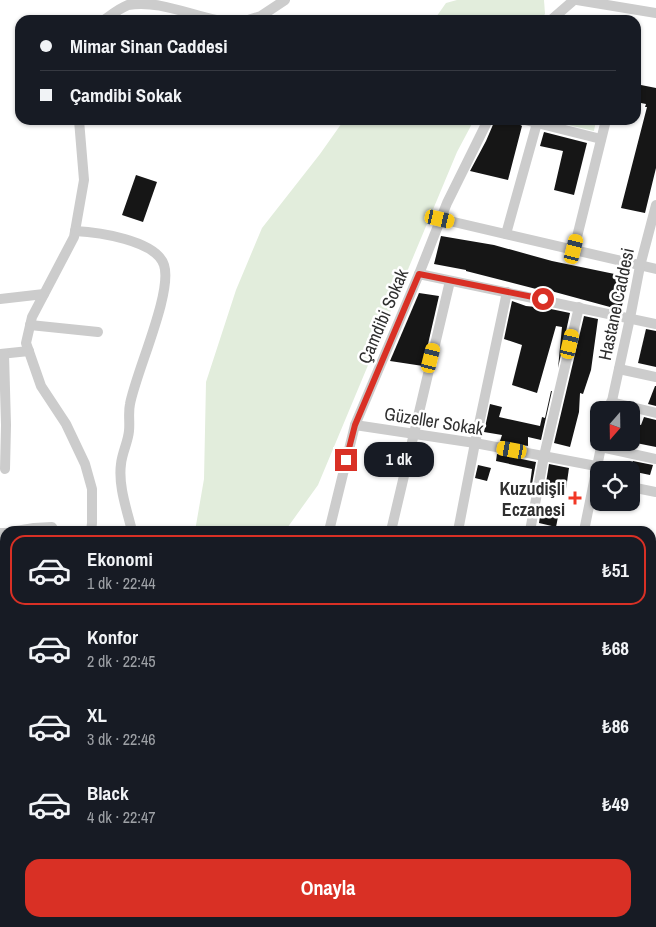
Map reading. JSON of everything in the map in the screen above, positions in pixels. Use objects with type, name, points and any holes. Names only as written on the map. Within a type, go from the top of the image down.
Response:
[{"type":"street","points":[[262,15],[285,0]]},
{"type":"street","points":[[557,15],[575,0],[656,13]]},
{"type":"street","points":[[112,15],[127,5],[151,1],[201,15]]},
{"type":"street","points":[[79,125],[84,180],[74,237],[32,316],[26,343],[41,386],[66,424],[86,464],[92,489],[92,526]]},
{"type":"street","name":"Çamdibi Sokak","points":[[330,526],[355,425],[419,274],[440,219],[486,125]]},
{"type":"street","points":[[506,234],[535,125]]},
{"type":"street","points":[[544,125],[601,139]]},
{"type":"street","points":[[574,249],[605,125]]},
{"type":"street","name":"Hastane Caddesi","points":[[612,401],[640,266],[656,205]]},
{"type":"street","points":[[440,219],[656,269]]},
{"type":"street","points":[[75,231],[100,232],[137,244],[156,253],[164,264],[166,278],[161,304],[129,405],[129,432],[121,464],[120,482],[131,526]]},
{"type":"street","points":[[419,274],[656,324]]},
{"type":"street","points":[[392,526],[450,281]]},
{"type":"street","points":[[459,526],[508,292]]},
{"type":"street","points":[[0,298],[44,294]]},
{"type":"street","points":[[531,526],[544,456],[579,307]]},
{"type":"street","points":[[30,325],[98,332]]},
{"type":"street","points":[[5,469],[2,354],[29,351]]},
{"type":"street","points":[[619,369],[656,377]]},
{"type":"street","points":[[640,411],[656,413]]},
{"type":"street","name":"Güzeller Sokak","points":[[355,425],[475,443],[590,465]]},
{"type":"street","points":[[625,451],[656,459]]},
{"type":"street","points":[[640,489],[656,492]]},
{"type":"street","points":[[585,526],[590,505]]},
{"type":"green space","points":[[457,0],[544,0],[545,14],[438,15],[446,3]]},
{"type":"green space","points":[[340,125],[471,125],[457,152],[318,485],[289,526],[196,526],[204,479],[206,382],[236,290],[262,228]]},
{"type":"green space","points":[[568,125],[595,125],[594,131]]},
{"type":"building","points":[[641,85],[656,88],[656,168],[645,213],[621,208],[647,107],[645,107],[646,104],[641,103]]},
{"type":"building","points":[[493,125],[522,126],[508,180],[470,171]]},
{"type":"building","points":[[544,132],[587,143],[574,195],[554,190],[563,151],[540,146]]},
{"type":"building","points":[[136,175],[157,182],[143,222],[122,215]]},
{"type":"building","points":[[441,236],[494,245],[552,261],[629,277],[621,310],[540,288],[540,290],[466,270],[434,264]]},
{"type":"building","points":[[419,293],[439,296],[423,366],[390,361]]},
{"type":"building","points":[[512,301],[526,306],[570,313],[558,368],[562,327],[556,326],[537,393],[512,385],[522,345],[504,339]]},
{"type":"building","points":[[584,316],[598,319],[591,370],[583,394],[580,393],[579,412],[570,447],[554,443]]},
{"type":"building","points":[[646,329],[656,331],[656,367],[638,363]]},
{"type":"building","points":[[656,386],[656,406],[648,404]]},
{"type":"building","points":[[551,391],[541,440],[528,437],[528,446],[500,441],[502,435],[484,432],[490,404],[502,407],[499,417],[540,426],[542,417],[545,418]]},
{"type":"building","points":[[644,417],[656,420],[656,447],[640,444],[641,425]]},
{"type":"building","points":[[497,454],[536,462],[532,484],[530,484],[532,469],[496,461]]},
{"type":"building","points":[[640,462],[653,465],[650,475],[640,473]]},
{"type":"building","points":[[549,464],[569,468],[565,496],[545,489]]},
{"type":"building","points":[[478,465],[491,468],[487,481],[475,478]]},
{"type":"building","points":[[541,509],[559,512],[556,526],[539,523]]},
{"type":"place","name":"Kuzudişli Eczanesi","points":[[575,498]]},
{"type":"route","points":[[346,460],[355,425],[419,274],[543,299]]}]
